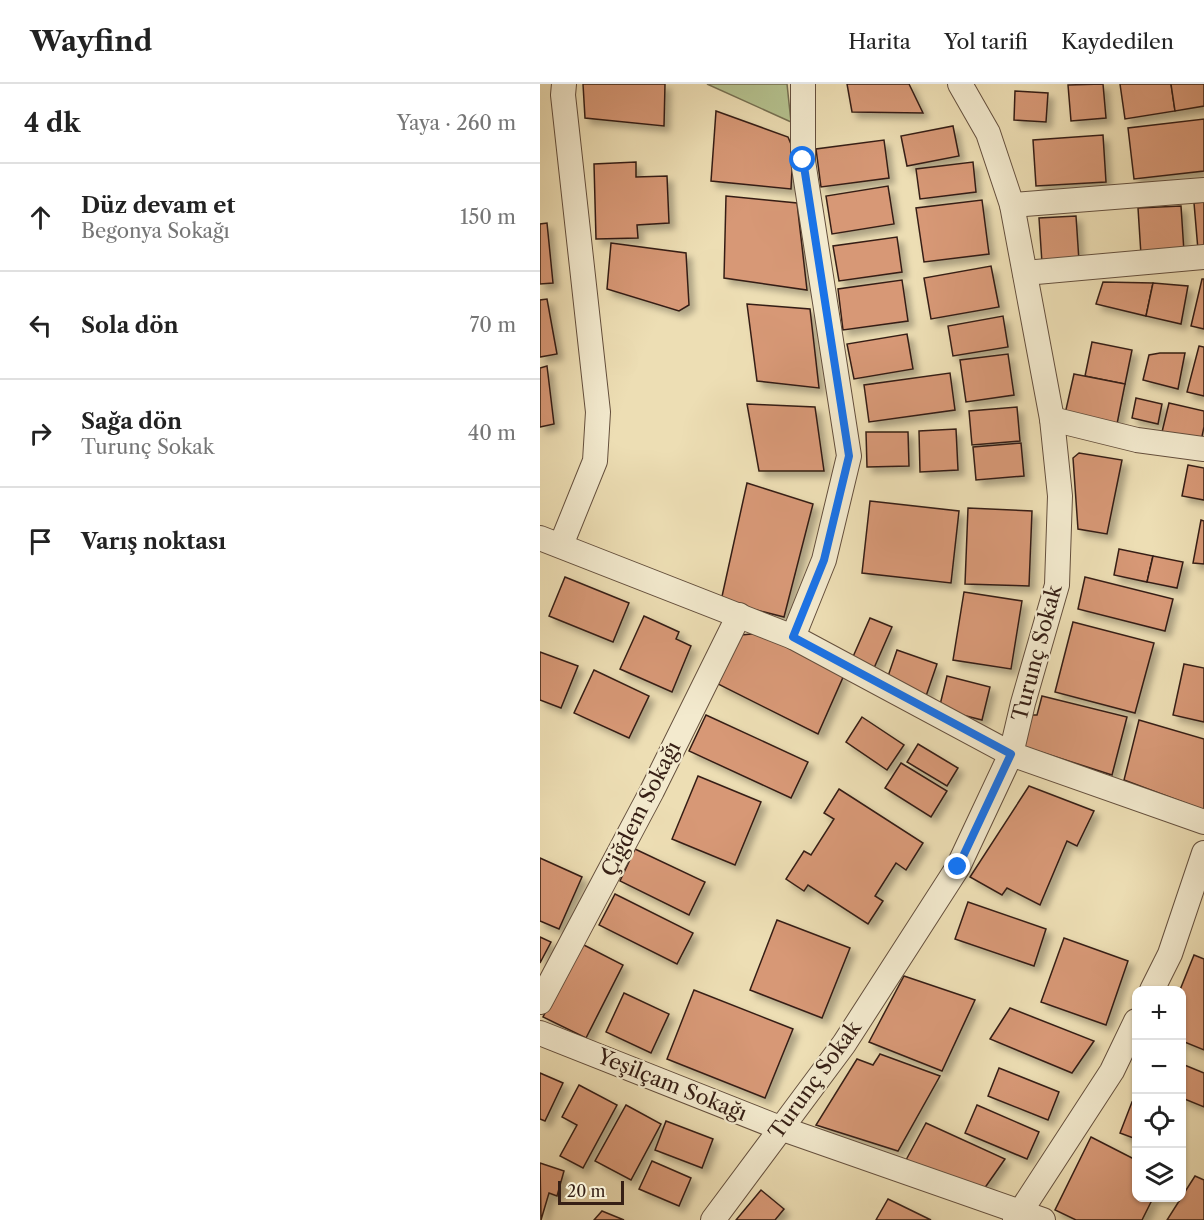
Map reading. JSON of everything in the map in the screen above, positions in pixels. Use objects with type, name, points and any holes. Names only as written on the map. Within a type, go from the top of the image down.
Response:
[{"type":"street","points":[[564,84],[564,107],[598,412],[595,460],[551,541],[793,637],[1011,754],[1204,822]]},
{"type":"street","points":[[793,637],[824,560],[849,456],[803,160],[803,84]]},
{"type":"street","name":"Turunç Sokak","points":[[713,1220],[844,1044],[958,867],[1011,754],[1023,703],[1058,585],[1060,496],[1052,419],[1012,205],[988,133],[960,84]]},
{"type":"street","points":[[1012,205],[1204,190]]},
{"type":"street","points":[[1025,273],[1204,257]]},
{"type":"street","points":[[1052,419],[1137,440],[1204,448]]},
{"type":"street","name":"Çiğdem Sokağı","points":[[540,1002],[652,791],[739,615]]},
{"type":"street","points":[[1154,986],[1170,954],[1204,853]]},
{"type":"street","points":[[1017,1216],[1112,1071],[1132,1032]]},
{"type":"street","name":"Yeşilçam Sokağı","points":[[540,1033],[780,1128],[1017,1216],[1043,1220]]},
{"type":"green space","points":[[707,84],[787,84],[791,122]]},
{"type":"building","points":[[583,84],[665,84],[664,126],[585,118]]},
{"type":"building","points":[[847,84],[909,84],[923,113],[852,112]]},
{"type":"building","points":[[1103,84],[1106,118],[1071,121],[1068,85]]},
{"type":"building","points":[[1120,84],[1171,84],[1175,111],[1125,119]]},
{"type":"building","points":[[1171,84],[1204,84],[1204,106],[1175,111]]},
{"type":"building","points":[[1015,91],[1048,93],[1046,122],[1014,120]]},
{"type":"building","points":[[716,111],[788,137],[793,149],[791,189],[711,181]]},
{"type":"building","points":[[1204,119],[1204,171],[1134,179],[1128,128]]},
{"type":"building","points":[[953,126],[959,156],[907,166],[901,136]]},
{"type":"building","points":[[1103,135],[1106,182],[1036,186],[1033,140]]},
{"type":"building","points":[[884,140],[889,178],[821,187],[816,149]]},
{"type":"building","points":[[636,162],[636,177],[667,176],[669,223],[637,225],[638,238],[596,239],[594,164]]},
{"type":"building","points":[[973,162],[976,192],[920,199],[916,169]]},
{"type":"building","points":[[888,186],[894,224],[832,234],[826,196]]},
{"type":"building","points":[[726,196],[797,203],[807,290],[724,278]]},
{"type":"building","points":[[982,200],[989,254],[924,262],[916,208]]},
{"type":"building","points":[[1204,202],[1204,249],[1198,250],[1194,203]]},
{"type":"building","points":[[1181,206],[1184,252],[1141,255],[1138,208]]},
{"type":"building","points":[[1076,216],[1079,261],[1042,263],[1039,218]]},
{"type":"building","points":[[547,223],[553,283],[540,284],[540,224]]},
{"type":"building","points":[[897,237],[902,272],[839,281],[833,246]]},
{"type":"building","points":[[611,243],[686,253],[689,305],[679,311],[607,289]]},
{"type":"building","points":[[991,266],[999,307],[931,319],[924,278]]},
{"type":"building","points":[[1202,279],[1204,279],[1204,329],[1191,326]]},
{"type":"building","points":[[902,280],[908,321],[843,330],[838,289]]},
{"type":"building","points":[[1103,282],[1153,283],[1146,316],[1096,304]]},
{"type":"building","points":[[1153,283],[1188,286],[1181,324],[1146,316]]},
{"type":"building","points":[[547,299],[557,354],[540,357],[540,300]]},
{"type":"building","points":[[747,304],[810,309],[819,388],[757,381]]},
{"type":"building","points":[[1003,316],[1008,347],[953,356],[948,326]]},
{"type":"building","points":[[907,334],[913,369],[854,379],[847,344]]},
{"type":"building","points":[[1092,342],[1132,350],[1125,384],[1085,376]]},
{"type":"building","points":[[1199,346],[1204,347],[1204,396],[1187,392]]},
{"type":"building","points":[[1185,353],[1178,389],[1143,380],[1149,355]]},
{"type":"building","points":[[1008,354],[1014,395],[966,402],[960,360]]},
{"type":"building","points":[[547,366],[554,424],[540,427],[540,368]]},
{"type":"building","points":[[950,373],[955,410],[869,422],[864,385]]},
{"type":"building","points":[[1074,374],[1125,384],[1117,424],[1065,414]]},
{"type":"building","points":[[1136,398],[1162,404],[1158,424],[1132,418]]},
{"type":"building","points":[[1169,403],[1204,411],[1201,441],[1162,432]]},
{"type":"building","points":[[747,404],[815,407],[824,471],[759,471]]},
{"type":"building","points":[[1017,407],[1020,441],[972,445],[969,411]]},
{"type":"building","points":[[956,429],[958,470],[920,472],[919,431]]},
{"type":"building","points":[[866,432],[908,432],[909,466],[867,467]]},
{"type":"building","points":[[1021,443],[1024,476],[976,480],[973,447]]},
{"type":"building","points":[[1079,453],[1122,460],[1107,534],[1078,529],[1073,458]]},
{"type":"building","points":[[1188,465],[1204,468],[1204,500],[1182,496]]},
{"type":"building","points":[[747,483],[813,504],[784,617],[721,601]]},
{"type":"building","points":[[870,501],[959,511],[951,583],[862,573]]},
{"type":"building","points":[[968,508],[1032,511],[1029,586],[965,584]]},
{"type":"building","points":[[1201,520],[1204,521],[1204,564],[1193,563]]},
{"type":"building","points":[[1119,549],[1153,556],[1147,582],[1114,575]]},
{"type":"building","points":[[1153,556],[1183,562],[1177,588],[1147,582]]},
{"type":"building","points":[[565,577],[629,603],[613,642],[549,616]]},
{"type":"building","points":[[1085,577],[1173,599],[1165,631],[1078,609]]},
{"type":"building","points":[[964,592],[1022,601],[1011,669],[953,660]]},
{"type":"building","points":[[644,616],[679,632],[676,639],[691,646],[672,692],[620,669]]},
{"type":"building","points":[[870,618],[892,627],[874,668],[852,659]]},
{"type":"building","points":[[1073,622],[1154,643],[1135,713],[1055,692]]},
{"type":"building","points":[[762,633],[844,675],[818,734],[718,684],[741,635]]},
{"type":"building","points":[[897,650],[937,664],[925,699],[885,685]]},
{"type":"building","points":[[540,652],[578,666],[561,708],[540,700]]},
{"type":"building","points":[[1184,664],[1204,668],[1204,722],[1173,715]]},
{"type":"building","points":[[594,670],[649,696],[629,738],[574,713]]},
{"type":"building","points":[[947,676],[990,687],[982,720],[939,709]]},
{"type":"building","points":[[1042,696],[1127,717],[1112,775],[1022,746],[1028,715],[1037,715]]},
{"type":"building","points":[[706,715],[808,762],[791,798],[689,751]]},
{"type":"building","points":[[862,717],[904,745],[887,770],[846,742]]},
{"type":"building","points":[[1139,720],[1204,739],[1204,810],[1124,780]]},
{"type":"building","points":[[918,744],[958,768],[947,786],[907,762]]},
{"type":"building","points":[[901,763],[947,791],[931,817],[885,788]]},
{"type":"building","points":[[698,776],[761,802],[735,865],[672,839]]},
{"type":"building","points":[[1029,786],[1094,811],[1077,846],[1067,841],[1040,905],[1007,888],[1002,895],[970,877]]},
{"type":"building","points":[[839,789],[923,843],[906,870],[896,863],[875,896],[883,901],[868,924],[808,885],[804,891],[786,879],[804,851],[811,855],[834,819],[824,813]]},
{"type":"building","points":[[635,849],[705,882],[689,915],[620,881]]},
{"type":"building","points":[[540,858],[582,877],[559,929],[540,921]]},
{"type":"building","points":[[615,894],[693,933],[677,964],[599,925]]},
{"type":"building","points":[[968,902],[1046,929],[1034,966],[955,939]]},
{"type":"building","points":[[777,920],[850,948],[822,1018],[750,990]]},
{"type":"building","points":[[540,937],[551,942],[540,963]]},
{"type":"building","points":[[1064,938],[1128,961],[1106,1025],[1041,1002]]},
{"type":"building","points":[[580,943],[623,965],[586,1038],[543,1017]]},
{"type":"building","points":[[1194,955],[1204,959],[1204,1050],[1186,1043],[1186,986],[1182,986]]},
{"type":"building","points":[[904,976],[975,1000],[942,1071],[869,1042]]},
{"type":"building","points":[[694,990],[793,1029],[765,1098],[667,1059]]},
{"type":"building","points":[[624,993],[669,1014],[651,1053],[606,1032]]},
{"type":"building","points":[[1010,1008],[1094,1041],[1072,1073],[990,1039]]},
{"type":"building","points":[[880,1054],[940,1076],[898,1151],[816,1125],[857,1059],[873,1065]]},
{"type":"building","points":[[1186,1066],[1204,1073],[1204,1107],[1186,1100]]},
{"type":"building","points":[[999,1068],[1059,1092],[1048,1120],[988,1096]]},
{"type":"building","points":[[540,1073],[563,1083],[545,1121],[540,1119]]},
{"type":"building","points":[[579,1085],[617,1105],[583,1168],[560,1156],[577,1125],[562,1117]]},
{"type":"building","points":[[1132,1102],[1132,1138],[1120,1133]]},
{"type":"building","points":[[626,1105],[661,1124],[631,1180],[595,1161]]},
{"type":"building","points":[[977,1105],[1039,1132],[1027,1159],[965,1133]]},
{"type":"building","points":[[666,1121],[713,1139],[702,1168],[655,1150]]},
{"type":"building","points":[[926,1123],[1005,1159],[984,1189],[906,1160]]},
{"type":"building","points":[[1091,1137],[1132,1158],[1132,1202],[1151,1202],[1142,1220],[1076,1220],[1055,1210]]},
{"type":"building","points":[[652,1161],[691,1178],[679,1206],[639,1189]]},
{"type":"building","points":[[540,1163],[564,1171],[557,1196],[549,1193],[541,1220]]},
{"type":"building","points":[[1195,1176],[1204,1180],[1204,1220],[1167,1220],[1178,1202],[1186,1202],[1186,1190]]},
{"type":"building","points":[[761,1190],[784,1209],[775,1220],[736,1220]]},
{"type":"building","points":[[888,1199],[931,1220],[876,1220]]},
{"type":"building","points":[[602,1211],[624,1220],[594,1220]]},
{"type":"route","points":[[803,160],[849,456],[824,560],[793,637],[1011,754],[958,867]]}]
